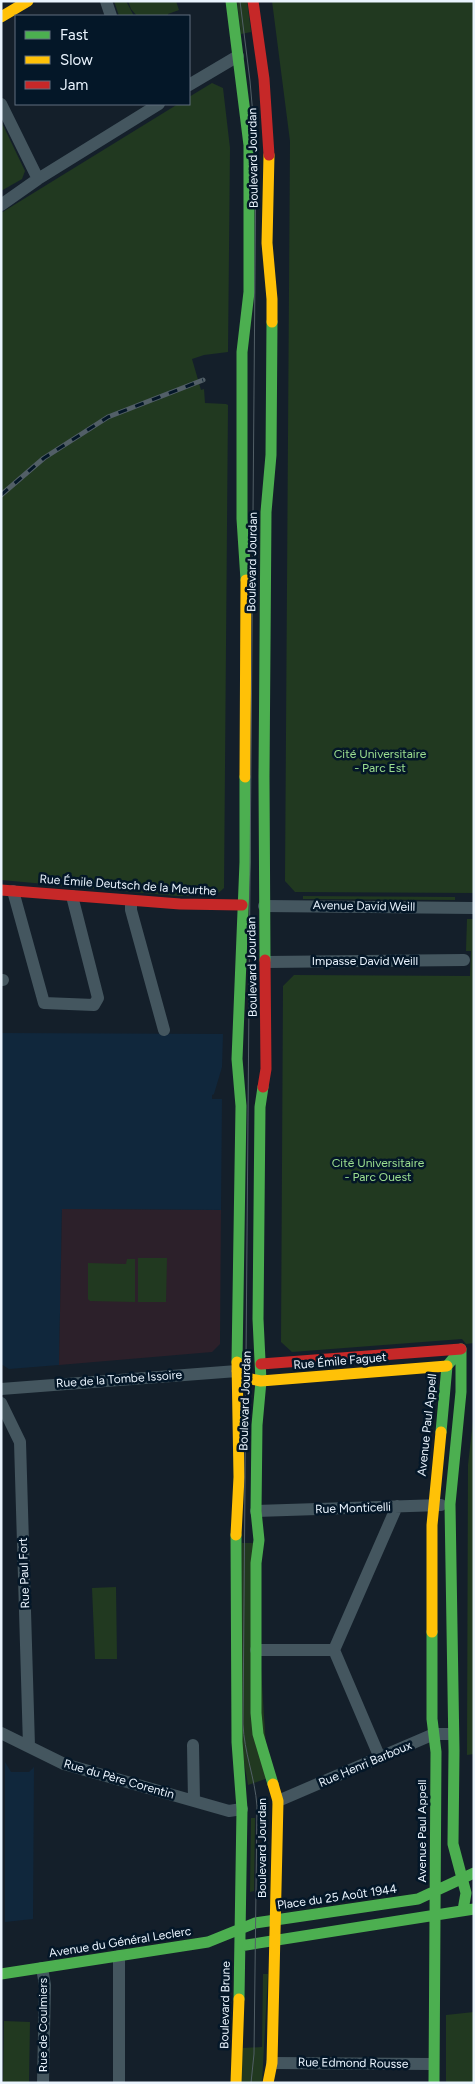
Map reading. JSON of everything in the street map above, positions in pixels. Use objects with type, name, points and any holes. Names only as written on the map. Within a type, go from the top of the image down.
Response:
[{"type":"main road","points":[[1,17],[28,1]]},
{"type":"main road","name":"Boulevard Jourdan","points":[[231,1],[249,145],[249,292],[242,345],[242,520],[246,579],[245,862],[238,1058],[241,1106],[237,1371],[239,1424],[236,1528],[237,1742],[242,1809],[241,1928]]},
{"type":"main road","name":"Boulevard Jourdan","points":[[253,1],[264,80],[269,144],[268,243],[272,299],[272,455],[266,526],[264,906],[266,1069],[260,1116],[258,1319],[261,1381],[257,1425],[256,1724],[278,1801],[275,1930]]},
{"type":"main road","name":"Rue Émile Deutsch de la Meurthe","points":[[7,890],[131,901],[242,905]]},
{"type":"main road","points":[[461,1348],[461,1392],[450,1504],[453,1844],[463,1878],[469,1909]]},
{"type":"main road","name":"Rue Émile Faguet","points":[[261,1364],[461,1348]]},
{"type":"main road","name":"Avenue Paul Appell","points":[[434,2083],[436,1752],[432,1719],[433,1505],[447,1366],[461,1348]]},
{"type":"main road","name":"Rue Émile Faguet","points":[[237,1371],[251,1379],[261,1381],[447,1366]]},
{"type":"main road","name":"Place du 25 Août 1944","points":[[240,1946],[275,1930],[418,1899],[474,1873]]},
{"type":"main road","name":"Place du 25 Août 1944","points":[[241,1928],[275,1930],[436,1915],[469,1909]]},
{"type":"main road","name":"Boulevard Brune","points":[[236,2083],[241,1928]]},
{"type":"main road","name":"Avenue du Général Leclerc","points":[[1,1974],[208,1942],[241,1928]]},
{"type":"main road","points":[[268,2083],[272,2063],[275,1930]]},
{"type":"street","points":[[106,1],[110,15]]},
{"type":"street","points":[[190,85],[238,56]]},
{"type":"street","points":[[1,104],[38,180]]},
{"type":"street","points":[[1,205],[140,109],[155,105]]},
{"type":"street","points":[[7,890],[44,1003],[94,1005],[98,998],[72,896]]},
{"type":"street","points":[[131,901],[131,910],[164,1030]]},
{"type":"street","name":"Avenue David Weill","points":[[264,906],[469,908]]},
{"type":"street","name":"Impasse David Weill","points":[[266,962],[464,960]]},
{"type":"street","points":[[461,1348],[474,1347]]},
{"type":"street","name":"Rue de la Tombe Issoire","points":[[1,1389],[66,1382],[237,1371]]},
{"type":"street","name":"Rue Paul Fort","points":[[1,1404],[20,1442],[29,1746]]},
{"type":"street","name":"Rue Monticelli","points":[[256,1511],[450,1504]]},
{"type":"street","points":[[380,1758],[334,1650],[397,1506]]},
{"type":"street","points":[[256,1650],[334,1650]]},
{"type":"street","name":"Rue du Père Corentin","points":[[1,1733],[64,1764],[229,1811],[242,1809]]},
{"type":"street","name":"Rue Henri Barboux","points":[[278,1801],[434,1734],[453,1734]]},
{"type":"street","points":[[193,1745],[194,1800]]},
{"type":"street","points":[[119,1956],[119,2083]]},
{"type":"street","name":"Rue de Coulmiers","points":[[42,1968],[45,1985],[43,2083]]},
{"type":"street","name":"Rue Edmond Rousse","points":[[272,2063],[433,2064]]},
{"type":"shaded area","points":[[1,1033],[223,1034],[222,1067],[214,1094],[212,1095],[212,1099],[222,1099],[221,1210],[62,1209],[59,1365],[9,1369],[1,1364]]},
{"type":"shaded area","points":[[62,1209],[221,1210],[220,1344],[212,1352],[59,1365]]},
{"type":"shaded area","points":[[5,1762],[11,1772],[29,1772],[34,1767],[33,1919],[5,1922]]},
{"type":"green space","points":[[114,1],[126,1],[133,15],[119,15]]},
{"type":"green space","points":[[128,1],[176,1],[179,10],[168,15],[136,15]]},
{"type":"green space","points":[[237,1],[247,1],[251,32],[241,34]]},
{"type":"green space","name":"Cité Universitaire - Parc Est","points":[[272,1],[474,1],[474,893],[295,892],[285,881],[290,141]]},
{"type":"green space","points":[[212,83],[223,88],[230,148],[228,352],[204,355],[192,359],[201,390],[204,389],[205,403],[228,405],[224,888],[215,896],[177,896],[1,880],[1,213],[176,105],[190,105],[190,96]]},
{"type":"green space","points":[[1,121],[25,171],[22,179],[1,191]]},
{"type":"green space","points":[[303,896],[455,897],[455,900],[303,899]]},
{"type":"green space","name":"Cité Universitaire - Parc Ouest","points":[[467,919],[474,919],[474,1343],[466,1344],[462,1339],[292,1352],[281,1342],[283,986],[294,975],[470,976],[471,951],[466,951]]},
{"type":"green space","points":[[138,1258],[167,1258],[166,1302],[138,1302]]},
{"type":"green space","points":[[127,1259],[135,1259],[135,1302],[90,1301],[88,1299],[88,1263],[126,1264]]},
{"type":"green space","points":[[474,1412],[474,1754],[467,1755],[468,1465]]},
{"type":"green space","points":[[242,1543],[253,1543],[268,1778],[248,1785],[242,1750]]},
{"type":"green space","points":[[116,1587],[117,1659],[95,1659],[92,1588]]},
{"type":"green space","points":[[251,1818],[255,1818],[254,1891],[250,1892]]},
{"type":"green space","points":[[263,1974],[268,1974],[262,2083],[240,2083],[243,2048],[262,2047]]},
{"type":"green space","points":[[474,2012],[474,2083],[446,2083],[446,2015]]},
{"type":"green space","points":[[4,2021],[30,2022],[29,2083],[3,2083]]},
{"type":"tram line","points":[[240,1],[256,150],[243,1724],[245,1745],[257,1806],[254,2054],[251,2083]]},
{"type":"railway","points":[[1,495],[44,458],[108,417],[203,380]]},
{"type":"traffic: fast","points":[[231,1],[249,145],[249,292],[242,352],[242,519],[246,580]]},
{"type":"traffic: fast","points":[[265,960],[266,512],[271,455],[272,322]]},
{"type":"traffic: fast","points":[[237,1362],[241,1106],[237,1059],[245,862],[245,777]]},
{"type":"traffic: fast","points":[[263,1087],[260,1107],[258,1319],[261,1381],[257,1425],[256,1511],[259,1540],[256,1563],[256,1713],[258,1734],[273,1784]]},
{"type":"traffic: fast","points":[[461,1349],[461,1392],[450,1504],[454,1751],[453,1844],[466,1893],[463,1910]]},
{"type":"traffic: fast","points":[[441,1432],[447,1366],[461,1349]]},
{"type":"traffic: fast","points":[[236,1535],[237,1742],[242,1809],[239,1999]]},
{"type":"traffic: fast","points":[[432,1632],[432,1719],[436,1752],[434,2083]]},
{"type":"traffic: fast","points":[[1,1974],[208,1942],[255,1923],[418,1899],[474,1873]]},
{"type":"traffic: fast","points":[[240,1946],[474,1909]]},
{"type":"traffic: slow","points":[[1,17],[28,1]]},
{"type":"traffic: slow","points":[[269,155],[267,243],[272,322]]},
{"type":"traffic: slow","points":[[245,777],[246,580]]},
{"type":"traffic: slow","points":[[236,1535],[239,1477],[237,1362]]},
{"type":"traffic: slow","points":[[237,1371],[251,1379],[261,1381],[447,1366]]},
{"type":"traffic: slow","points":[[432,1632],[432,1525],[441,1432]]},
{"type":"traffic: slow","points":[[268,2083],[272,2063],[278,1801],[273,1784]]},
{"type":"traffic: slow","points":[[236,2083],[239,1999]]},
{"type":"traffic: jam","points":[[253,1],[264,79],[269,155]]},
{"type":"traffic: jam","points":[[1,890],[180,904],[242,905]]},
{"type":"traffic: jam","points":[[263,1087],[266,1069],[265,960]]},
{"type":"traffic: jam","points":[[261,1364],[461,1349]]}]
